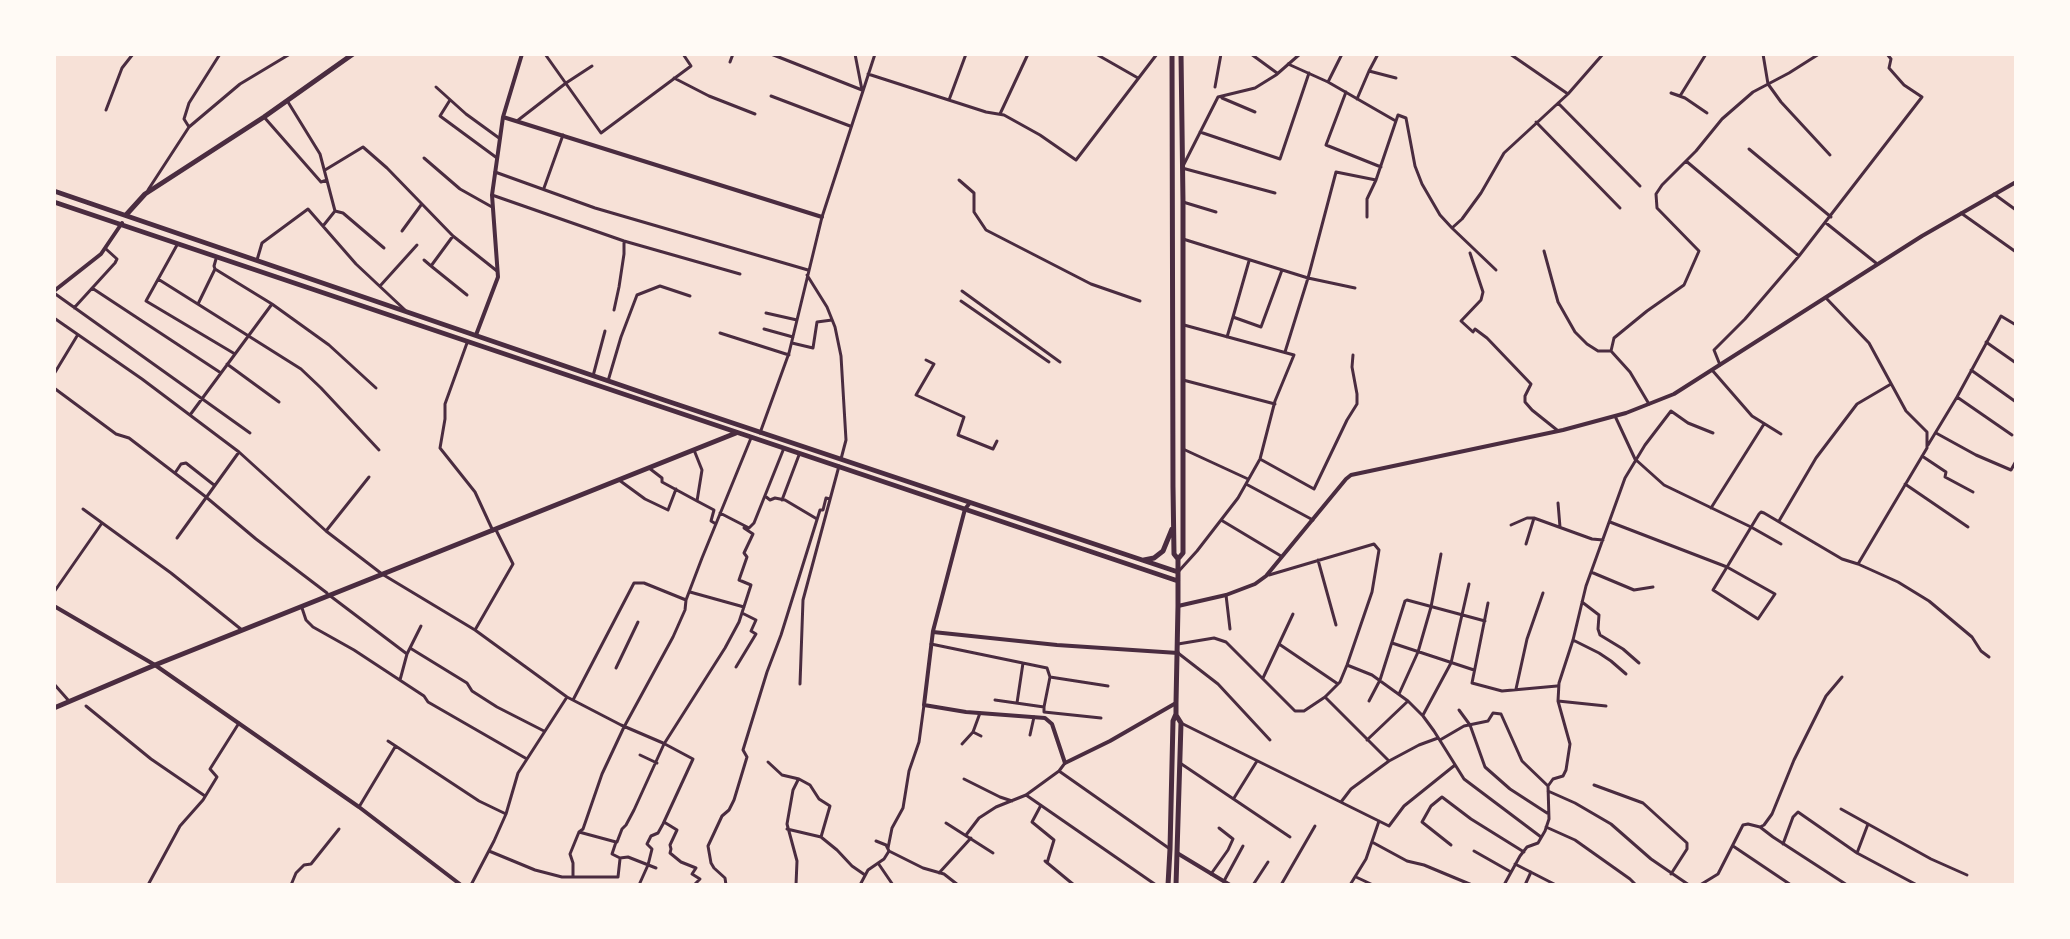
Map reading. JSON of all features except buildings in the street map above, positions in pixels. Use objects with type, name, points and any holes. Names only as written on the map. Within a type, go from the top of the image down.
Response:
[{"type":"main road","points":[[126,215],[145,194],[264,117],[353,54]]},
{"type":"main road","points":[[1168,885],[1178,653],[1178,559],[1174,554],[1172,54]]},
{"type":"main road","points":[[1178,559],[1183,553],[1181,54]]},
{"type":"main road","points":[[54,191],[746,428],[1178,581]]},
{"type":"main road","points":[[54,202],[751,438],[840,463]]},
{"type":"main road","points":[[114,221],[117,212]]},
{"type":"main road","points":[[135,228],[138,219]]},
{"type":"main road","points":[[661,408],[664,400]]},
{"type":"main road","points":[[54,708],[328,594],[494,531],[746,428]]},
{"type":"main road","points":[[967,506],[1178,572]]},
{"type":"main road","points":[[1143,560],[1157,556],[1165,549],[1174,514]]},
{"type":"main road","points":[[1176,714],[1181,723],[1176,885]]},
{"type":"street","points":[[106,110],[122,68],[133,54]]},
{"type":"street","points":[[189,127],[184,119],[189,103],[220,54]]},
{"type":"street","points":[[145,194],[189,127],[240,84],[289,54]]},
{"type":"street","points":[[476,335],[498,277],[492,195],[503,117],[522,54]]},
{"type":"street","points":[[545,54],[601,133],[691,66],[683,54]]},
{"type":"street","points":[[730,62],[733,54]]},
{"type":"street","points":[[771,54],[862,90]]},
{"type":"street","points":[[855,54],[862,90]]},
{"type":"street","points":[[760,433],[789,355],[822,217],[875,54]]},
{"type":"street","points":[[949,100],[966,54]]},
{"type":"street","points":[[1000,114],[1028,54]]},
{"type":"street","points":[[1096,54],[1138,78]]},
{"type":"street","points":[[868,74],[1000,114],[1040,135],[1076,160],[1157,54]]},
{"type":"street","points":[[1215,87],[1221,54]]},
{"type":"street","points":[[1275,193],[1182,168],[1218,97],[1255,88],[1300,54]]},
{"type":"street","points":[[1328,82],[1342,54]]},
{"type":"street","points":[[1357,99],[1378,54]]},
{"type":"street","points":[[1510,54],[1568,94]]},
{"type":"street","points":[[1452,228],[1481,193],[1504,153],[1568,94],[1603,54]]},
{"type":"street","points":[[1706,54],[1680,96],[1671,93],[1685,98],[1707,113]]},
{"type":"street","points":[[1763,54],[1768,84],[1830,155]]},
{"type":"street","points":[[1611,351],[1614,338],[1684,285],[1699,251],[1657,208],[1656,194],[1662,185],[1722,119],[1753,92],[1819,54]]},
{"type":"street","points":[[1720,365],[1714,350],[1799,256],[1922,97],[1904,85],[1889,68],[1891,59],[1887,54]]},
{"type":"street","points":[[1254,55],[1277,74]]},
{"type":"street","points":[[1288,64],[1328,82],[1396,121]]},
{"type":"street","points":[[517,121],[592,66]]},
{"type":"street","points":[[1369,71],[1396,78]]},
{"type":"street","points":[[1200,132],[1280,159],[1309,73]]},
{"type":"street","points":[[674,78],[755,114]]},
{"type":"street","points":[[436,87],[499,138]]},
{"type":"street","points":[[1346,92],[1326,145],[1381,167]]},
{"type":"street","points":[[771,96],[851,126]]},
{"type":"street","points":[[1218,97],[1255,112]]},
{"type":"street","points":[[450,100],[440,116],[497,158]]},
{"type":"street","points":[[287,101],[320,154],[335,211]]},
{"type":"street","points":[[1558,103],[1640,186]]},
{"type":"street","points":[[1367,217],[1367,199],[1398,115],[1406,118],[1415,166],[1440,215],[1496,270]]},
{"type":"street","points":[[264,117],[321,182],[327,180]]},
{"type":"street","points":[[503,117],[822,217]]},
{"type":"street","points":[[1536,122],[1620,208]]},
{"type":"street","points":[[544,189],[563,135]]},
{"type":"street","points":[[325,170],[363,147],[453,236],[497,271]]},
{"type":"street","points":[[1749,149],[1831,217]]},
{"type":"street","points":[[424,158],[460,189],[492,207]]},
{"type":"street","points":[[1686,161],[1799,256]]},
{"type":"street","points":[[495,172],[595,208],[808,272],[827,307],[841,356],[846,440],[803,600],[800,684]]},
{"type":"street","points":[[1285,352],[1336,172],[1376,180]]},
{"type":"street","points":[[959,180],[974,193],[974,212],[986,230],[1081,279],[1140,301]]},
{"type":"street","points":[[1178,606],[1226,595],[1255,584],[1266,576],[1351,475],[1558,431],[1615,416],[1674,394],[1877,264],[2016,182]]},
{"type":"street","points":[[1994,194],[2016,210]]},
{"type":"street","points":[[492,195],[624,241],[740,274]]},
{"type":"street","points":[[1183,202],[1216,212]]},
{"type":"street","points":[[402,231],[422,204]]},
{"type":"street","points":[[257,261],[262,243],[308,209],[356,264],[408,313]]},
{"type":"street","points":[[323,226],[335,211]]},
{"type":"street","points":[[335,211],[343,213],[384,248]]},
{"type":"street","points":[[1961,213],[2016,252]]},
{"type":"street","points":[[122,223],[101,254],[54,292],[250,433]]},
{"type":"street","points":[[1826,223],[1877,264]]},
{"type":"street","points":[[431,266],[453,236]]},
{"type":"street","points":[[1183,239],[1308,278],[1355,288]]},
{"type":"street","points":[[614,310],[624,241]]},
{"type":"street","points":[[179,243],[146,301],[235,354]]},
{"type":"street","points":[[380,286],[417,245]]},
{"type":"street","points":[[74,308],[116,260],[105,248]]},
{"type":"street","points":[[1544,251],[1558,302],[1575,332],[1598,351],[1611,351],[1630,372],[1649,404]]},
{"type":"street","points":[[1470,253],[1483,292],[1481,300],[1461,321],[1473,332],[1475,329],[1487,338],[1531,384],[1525,402],[1558,431]]},
{"type":"street","points":[[198,304],[215,269],[217,256]]},
{"type":"street","points":[[424,260],[467,295]]},
{"type":"street","points":[[1227,337],[1249,261]]},
{"type":"street","points":[[215,269],[272,304],[347,360],[376,388]]},
{"type":"street","points":[[1233,317],[1261,327],[1282,270]]},
{"type":"street","points":[[158,279],[301,369],[379,450]]},
{"type":"street","points":[[608,381],[637,295],[660,286],[690,296]]},
{"type":"street","points":[[92,288],[221,373]]},
{"type":"street","points":[[962,291],[1060,362]]},
{"type":"street","points":[[1825,298],[1869,343],[1906,411],[1927,432],[1927,448]]},
{"type":"street","points":[[961,301],[1049,362]]},
{"type":"street","points":[[190,415],[272,304]]},
{"type":"street","points":[[766,313],[797,320]]},
{"type":"street","points":[[1858,564],[2001,316],[2016,325]]},
{"type":"street","points":[[54,318],[239,452],[326,531],[382,574],[475,630],[567,697],[693,759],[664,822],[647,844],[652,849],[639,885]]},
{"type":"street","points":[[792,343],[813,348],[817,322],[832,320]]},
{"type":"street","points":[[1178,572],[1221,520],[1260,459],[1275,404],[1294,355],[1184,325]]},
{"type":"street","points":[[764,329],[793,337]]},
{"type":"street","points":[[593,376],[605,331]]},
{"type":"street","points":[[720,333],[789,355]]},
{"type":"street","points":[[54,374],[78,335]]},
{"type":"street","points":[[467,342],[445,404],[440,448],[475,492],[513,564],[475,630]]},
{"type":"street","points":[[1986,342],[2016,363]]},
{"type":"street","points":[[1260,459],[1314,489],[1357,404],[1353,355]]},
{"type":"street","points":[[926,360],[934,364],[916,395],[964,417],[958,435],[993,449],[997,441]]},
{"type":"street","points":[[227,364],[279,402]]},
{"type":"street","points":[[1712,370],[1752,416],[1781,434]]},
{"type":"street","points":[[1971,370],[2016,402]]},
{"type":"street","points":[[1183,380],[1275,404]]},
{"type":"street","points":[[1779,521],[1816,458],[1857,404],[1891,383]]},
{"type":"street","points":[[54,388],[116,434],[129,438],[407,654]]},
{"type":"street","points":[[1957,397],[2012,435]]},
{"type":"street","points":[[1504,885],[1527,847],[1538,843],[1546,827],[1548,789],[1553,779],[1563,776],[1566,770],[1570,744],[1558,701],[1559,685],[1591,572],[1625,478],[1635,459],[1671,411],[1688,423],[1713,433]]},
{"type":"street","points":[[1615,416],[1635,459],[1664,485],[1781,544]]},
{"type":"street","points":[[1711,508],[1764,424]]},
{"type":"street","points":[[1936,433],[2011,470],[2016,461]]},
{"type":"street","points":[[573,877],[570,854],[583,829],[602,774],[685,610],[686,600],[751,438]]},
{"type":"street","points":[[720,513],[749,528],[754,523],[784,448]]},
{"type":"street","points":[[1183,449],[1248,481],[1313,520]]},
{"type":"street","points":[[694,450],[702,470],[697,501]]},
{"type":"street","points":[[177,538],[239,452]]},
{"type":"street","points":[[782,500],[799,453]]},
{"type":"street","points":[[1922,456],[1946,472],[1945,477],[1973,492]]},
{"type":"street","points":[[175,473],[181,464],[186,463],[214,485]]},
{"type":"street","points":[[649,468],[662,478],[662,482],[714,510],[711,521],[716,524]]},
{"type":"street","points":[[326,531],[369,477]]},
{"type":"street","points":[[619,480],[645,499],[668,510],[676,489]]},
{"type":"street","points":[[1905,484],[1968,527]]},
{"type":"street","points":[[765,496],[770,500],[782,500],[818,519]]},
{"type":"street","points":[[726,885],[725,878],[711,863],[708,846],[722,816],[734,800],[747,757],[743,750],[818,519],[826,498],[830,499]]},
{"type":"street","points":[[1558,503],[1560,527]]},
{"type":"street","points":[[860,885],[865,875],[884,859],[892,828],[903,808],[909,771],[919,742],[933,631],[967,506]]},
{"type":"street","points":[[83,509],[242,630]]},
{"type":"street","points":[[1610,522],[1727,567],[1775,594],[1758,619],[1713,590],[1727,567],[1751,527],[1761,512],[1842,559],[1898,582],[1929,601],[1972,637],[1989,657]]},
{"type":"street","points":[[1511,525],[1534,518],[1603,540]]},
{"type":"street","points":[[1526,544],[1534,518]]},
{"type":"street","points":[[1221,520],[1281,556]]},
{"type":"street","points":[[54,592],[102,523]]},
{"type":"street","points":[[656,868],[612,854],[664,744],[725,648],[742,613],[751,585],[739,580],[747,557],[744,553],[753,534],[745,526]]},
{"type":"street","points":[[1178,644],[1219,638],[1226,642],[1295,711],[1304,711],[1325,697],[1338,684],[1347,665],[1372,592],[1379,550],[1374,544],[1266,576]]},
{"type":"street","points":[[1399,694],[1418,652],[1441,554]]},
{"type":"street","points":[[1318,560],[1336,625]]},
{"type":"street","points":[[1591,572],[1634,590],[1653,587]]},
{"type":"street","points":[[573,700],[634,583],[644,583],[686,600]]},
{"type":"street","points":[[1423,716],[1451,663],[1469,584]]},
{"type":"street","points":[[690,592],[744,607]]},
{"type":"street","points":[[1516,689],[1527,639],[1543,593]]},
{"type":"street","points":[[1226,595],[1230,629]]},
{"type":"street","points":[[1369,701],[1380,680],[1405,601],[1485,621]]},
{"type":"street","points":[[1582,602],[1599,615],[1600,635],[1639,663]]},
{"type":"street","points":[[1488,603],[1471,681],[1474,685],[1502,691],[1559,685]]},
{"type":"street","points":[[54,606],[155,665],[359,807],[461,885]]},
{"type":"street","points":[[301,606],[308,624],[354,650],[424,696],[428,702],[527,759]]},
{"type":"street","points":[[736,667],[756,634],[751,631],[756,620],[742,613]]},
{"type":"street","points":[[1263,678],[1293,614]]},
{"type":"street","points":[[616,668],[638,622]]},
{"type":"street","points":[[400,680],[407,654],[421,626]]},
{"type":"street","points":[[933,631],[1057,645],[1178,653],[1218,684],[1270,740]]},
{"type":"street","points":[[1573,640],[1599,653],[1626,674]]},
{"type":"street","points":[[1392,643],[1474,670]]},
{"type":"street","points":[[931,644],[1047,668],[1050,677],[1044,712],[1101,718]]},
{"type":"street","points":[[1279,644],[1338,684]]},
{"type":"street","points":[[410,648],[467,683],[472,691],[497,707],[544,731]]},
{"type":"street","points":[[1017,703],[1023,663]]},
{"type":"street","points":[[1347,665],[1380,680],[1408,701],[1423,716],[1464,779],[1541,837]]},
{"type":"street","points":[[1050,677],[1108,686]]},
{"type":"street","points":[[1760,827],[1772,814],[1794,760],[1826,696],[1842,677]]},
{"type":"street","points":[[54,684],[69,701]]},
{"type":"street","points":[[471,885],[506,814],[518,773],[567,697]]},
{"type":"street","points":[[1325,697],[1389,761]]},
{"type":"street","points":[[995,700],[1044,707]]},
{"type":"street","points":[[1367,740],[1408,701]]},
{"type":"street","points":[[1558,701],[1606,706]]},
{"type":"street","points":[[939,873],[969,836],[979,818],[996,807],[1026,795],[1065,763],[1176,703]]},
{"type":"street","points":[[924,705],[1045,718],[1052,724],[1065,763]]},
{"type":"street","points":[[86,706],[151,759],[205,796]]},
{"type":"street","points":[[1459,710],[1470,725],[1485,767],[1510,789],[1548,814]]},
{"type":"street","points":[[962,744],[973,732],[980,713]]},
{"type":"street","points":[[1341,802],[1351,789],[1389,761],[1464,726],[1488,721],[1493,713],[1501,714],[1522,761],[1548,789],[1611,824],[1651,859],[1689,885]]},
{"type":"street","points":[[1030,735],[1034,717]]},
{"type":"street","points":[[148,885],[180,826],[217,777],[210,769],[239,723]]},
{"type":"street","points":[[1181,723],[1389,826],[1404,806],[1455,765]]},
{"type":"street","points":[[973,732],[981,736]]},
{"type":"street","points":[[388,741],[479,801],[506,814]]},
{"type":"street","points":[[359,807],[395,747]]},
{"type":"street","points":[[640,755],[657,763]]},
{"type":"street","points":[[1233,799],[1257,761]]},
{"type":"street","points":[[768,762],[782,775],[810,785],[819,799],[830,806],[821,837]]},
{"type":"street","points":[[1180,763],[1290,837]]},
{"type":"street","points":[[1059,771],[1170,849]]},
{"type":"street","points":[[796,885],[797,861],[787,829],[790,804],[799,779]]},
{"type":"street","points":[[964,779],[1012,801]]},
{"type":"street","points":[[1594,785],[1643,803],[1687,843],[1687,849],[1671,874]]},
{"type":"street","points":[[1026,795],[1156,885]]},
{"type":"street","points":[[1451,845],[1422,822],[1431,806],[1442,797],[1524,852]]},
{"type":"street","points":[[1041,805],[1032,822],[1054,840],[1046,862],[1074,885]]},
{"type":"street","points":[[1841,809],[1931,859],[1967,875]]},
{"type":"street","points":[[1783,844],[1793,817],[1798,812],[1857,853],[1917,885]]},
{"type":"street","points":[[1350,885],[1366,859],[1379,821]]},
{"type":"street","points":[[664,822],[677,830],[670,853],[696,868],[692,874],[700,879],[694,885]]},
{"type":"street","points":[[946,823],[993,853]]},
{"type":"street","points":[[1700,885],[1718,874],[1743,825],[1748,824],[1760,827],[1847,885]]},
{"type":"street","points":[[1857,853],[1868,824]]},
{"type":"street","points":[[1281,885],[1315,826]]},
{"type":"street","points":[[1546,827],[1575,840],[1636,885]]},
{"type":"street","points":[[1211,874],[1233,839],[1219,828]]},
{"type":"street","points":[[291,885],[296,873],[304,865],[311,864],[339,829]]},
{"type":"street","points":[[787,829],[821,837],[865,875]]},
{"type":"street","points":[[579,832],[616,842]]},
{"type":"street","points":[[876,841],[923,868],[944,874],[958,885]]},
{"type":"street","points":[[1372,842],[1407,861],[1472,885]]},
{"type":"street","points":[[1224,881],[1243,846]]},
{"type":"street","points":[[1733,846],[1791,885]]},
{"type":"street","points":[[489,851],[535,870],[562,877],[618,877],[620,858]]},
{"type":"street","points":[[1474,851],[1511,872]]},
{"type":"street","points":[[1177,853],[1230,885]]},
{"type":"street","points":[[1253,885],[1268,862]]},
{"type":"street","points":[[878,863],[893,885]]},
{"type":"street","points":[[1515,864],[1556,885]]},
{"type":"street","points":[[1525,885],[1531,872]]},
{"type":"street","points":[[1356,877],[1373,885]]}]
